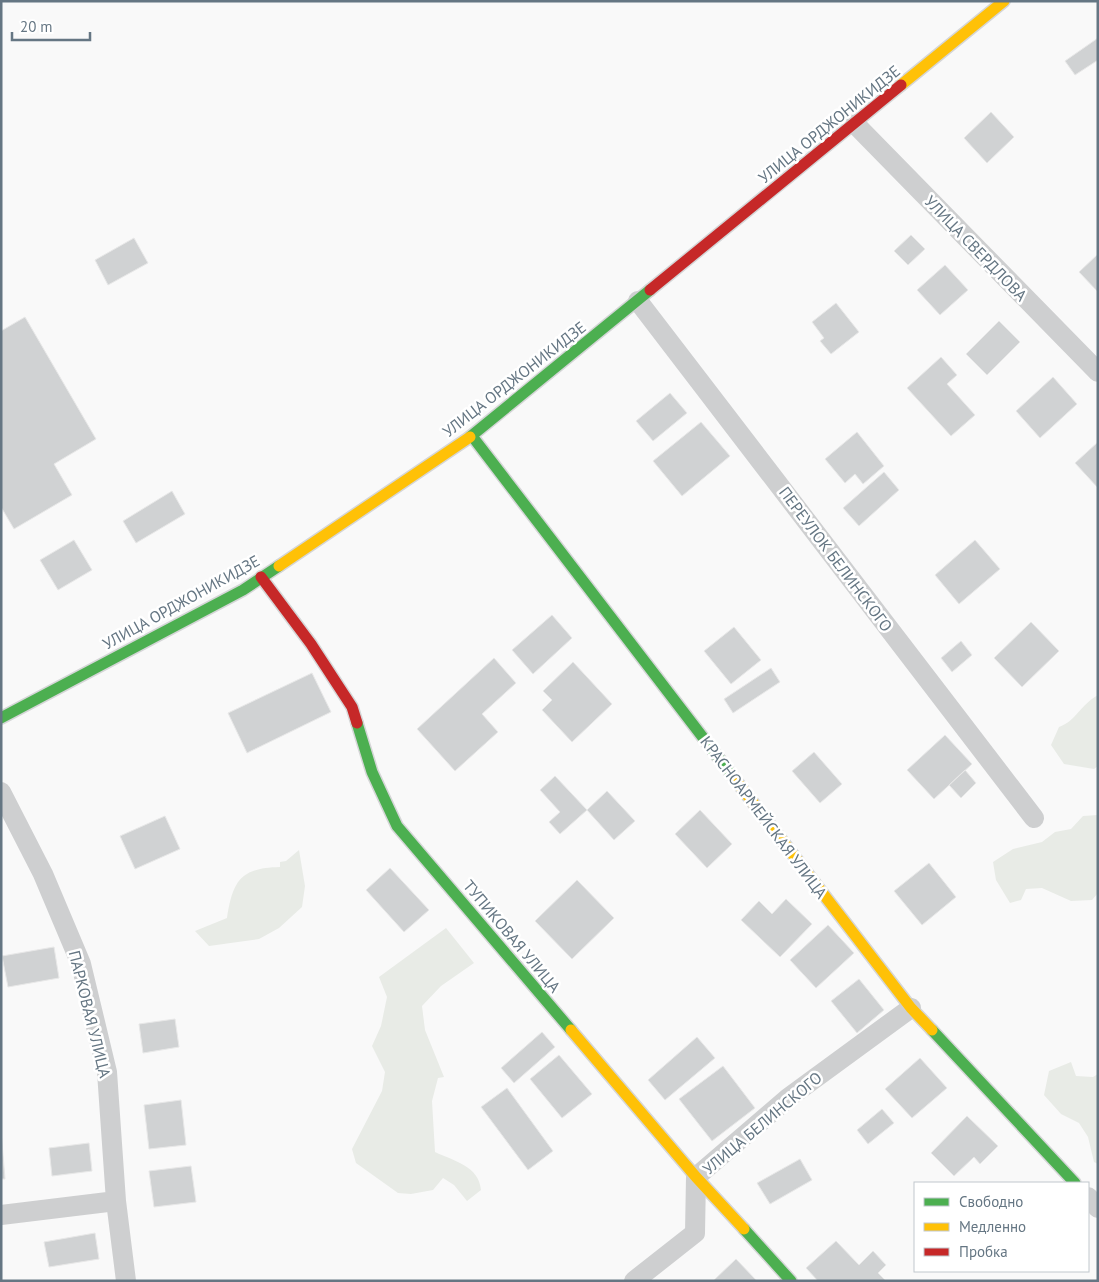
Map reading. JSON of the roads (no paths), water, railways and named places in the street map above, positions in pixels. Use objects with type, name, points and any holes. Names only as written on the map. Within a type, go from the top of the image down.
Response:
[{"type":"street","name":"УЛИЦА ОРДЖОНИКИДЗЕ","points":[[1,718],[243,590],[472,436],[1004,1]]},
{"type":"street","name":"УЛИЦА СВЕРДЛОВА","points":[[855,124],[1098,372]]},
{"type":"street","name":"ПЕРЕУЛОК БЕЛИНСКОГО","points":[[638,301],[1034,818]]},
{"type":"street","name":"КРАСНОАРМЕЙСКАЯ УЛИЦА","points":[[472,436],[910,1008],[1074,1182]]},
{"type":"street","name":"ТУПИКОВАЯ УЛИЦА","points":[[261,577],[311,644],[352,707],[372,772],[397,826],[696,1177],[791,1281]]},
{"type":"street","name":"ПАРКОВАЯ УЛИЦА","points":[[1,792],[43,874],[81,964],[107,1072],[116,1201],[126,1281]]},
{"type":"street","name":"УЛИЦА БЕЛИНСКОГО","points":[[634,1281],[695,1233],[696,1177],[788,1098],[910,1008]]},
{"type":"street","points":[[1089,1198],[1098,1208]]},
{"type":"street","points":[[1,1215],[116,1201]]}]
